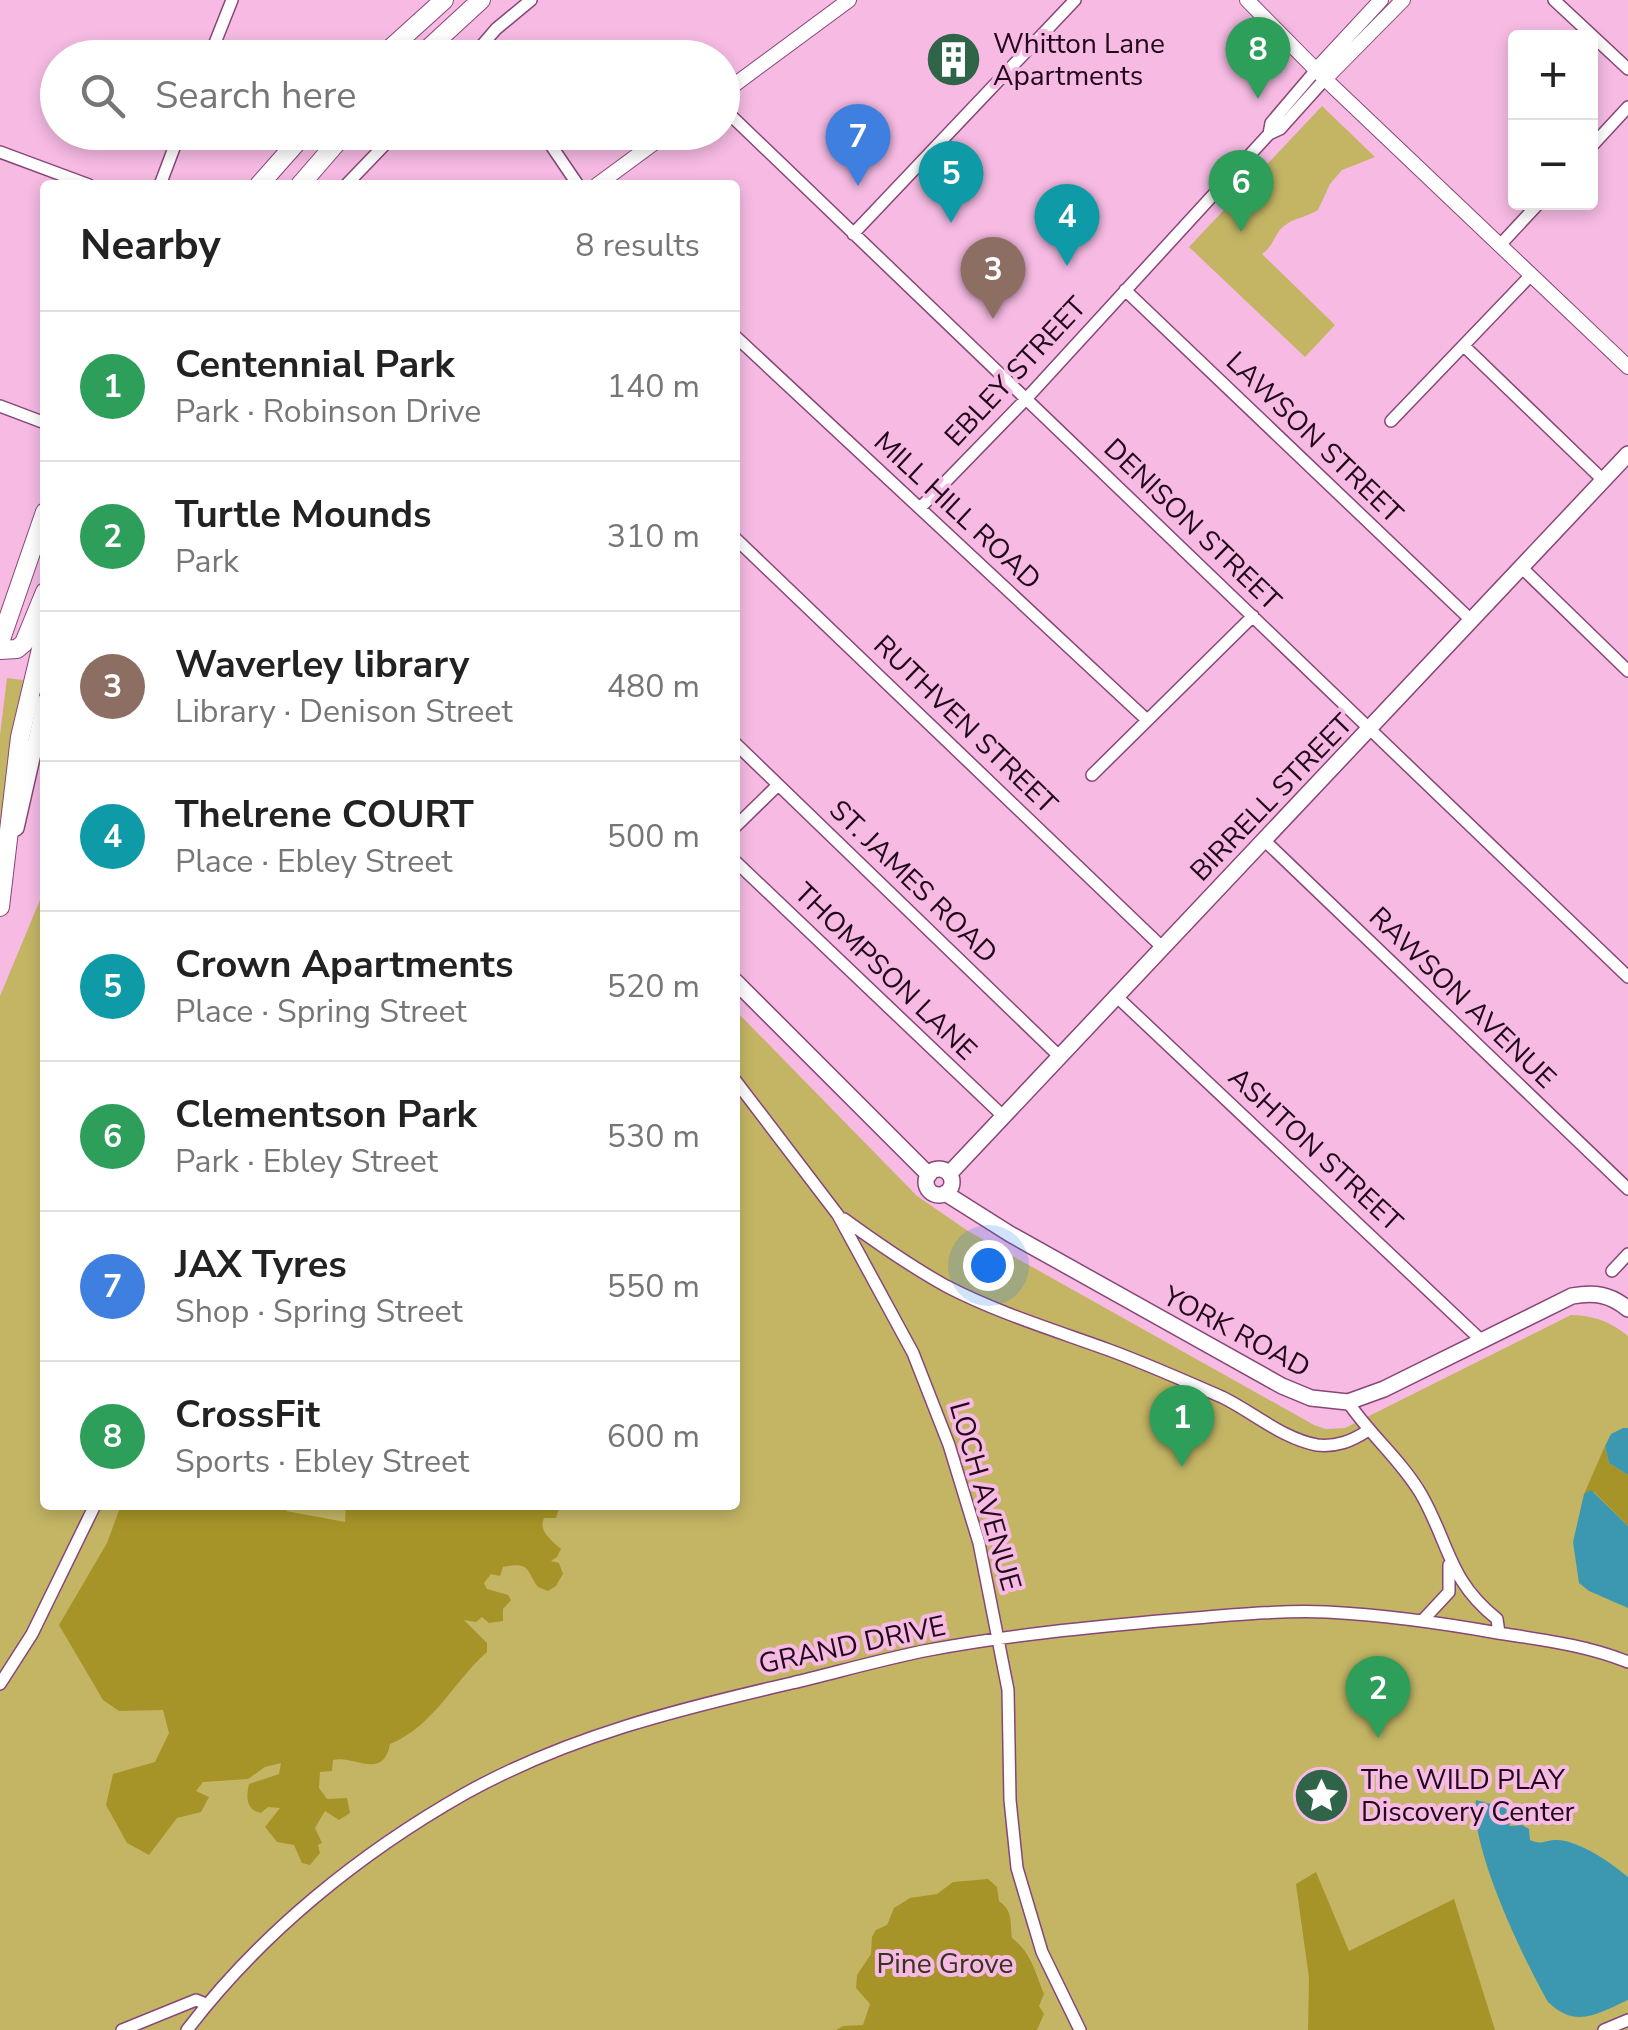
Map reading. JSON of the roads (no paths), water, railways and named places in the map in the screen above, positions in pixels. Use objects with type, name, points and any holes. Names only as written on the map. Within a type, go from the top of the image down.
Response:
[{"type":"main road","points":[[400,40],[444,0]]},
{"type":"main road","points":[[437,40],[480,0]]},
{"type":"main road","points":[[263,180],[290,150]]},
{"type":"main road","points":[[304,180],[330,150]]},
{"type":"main road","name":"BIRRELL STREET","points":[[949,1174],[1628,454]]},
{"type":"main road","points":[[0,642],[40,526]]},
{"type":"main road","points":[[0,650],[17,649],[24,643],[40,604]]},
{"type":"main road","points":[[6,872],[20,737],[40,653]]},
{"type":"main road","points":[[0,907],[40,722]]},
{"type":"main road","points":[[740,986],[928,1175]]},
{"type":"main road","points":[[938,1170],[949,1174],[952,1184],[945,1193],[937,1194],[930,1190],[928,1175],[938,1170]]},
{"type":"main road","name":"YORK ROAD","points":[[945,1193],[1282,1386],[1312,1398],[1348,1402]]},
{"type":"main road","points":[[1348,1402],[1384,1389],[1572,1296],[1598,1294],[1628,1309]]},
{"type":"street","points":[[217,40],[232,0]]},
{"type":"street","points":[[487,40],[531,0]]},
{"type":"street","points":[[740,81],[849,0]]},
{"type":"street","points":[[853,234],[1075,0]]},
{"type":"street","points":[[1247,0],[1628,367]]},
{"type":"street","name":"EBLEY STREET","points":[[1321,74],[1381,0]]},
{"type":"street","name":"EBLEY STREET","points":[[920,508],[1026,399],[1268,134],[1271,123],[1403,0]]},
{"type":"street","points":[[1554,0],[1628,70]]},
{"type":"street","points":[[1598,139],[1628,107]]},
{"type":"street","name":"DENISON STREET","points":[[740,124],[1628,977]]},
{"type":"street","points":[[162,180],[173,150]]},
{"type":"street","points":[[351,180],[380,150]]},
{"type":"street","points":[[554,150],[575,180]]},
{"type":"street","points":[[604,180],[645,150]]},
{"type":"street","points":[[0,152],[76,180]]},
{"type":"street","points":[[1500,245],[1533,210]]},
{"type":"street","points":[[1391,421],[1531,275]]},
{"type":"street","name":"LAWSON STREET","points":[[1125,290],[1471,620]]},
{"type":"street","name":"MILL HILL ROAD","points":[[740,341],[1147,720]]},
{"type":"street","points":[[1464,346],[1603,480]]},
{"type":"street","points":[[0,406],[40,420]]},
{"type":"street","name":"RUTHVEN STREET","points":[[740,543],[1162,946]]},
{"type":"street","points":[[1521,568],[1628,671]]},
{"type":"street","points":[[1092,775],[1253,616]]},
{"type":"street","name":"ST. JAMES ROAD","points":[[740,748],[1058,1055]]},
{"type":"street","points":[[740,823],[778,785]]},
{"type":"street","name":"RAWSON AVENUE","points":[[1264,840],[1628,1190]]},
{"type":"street","name":"THOMPSON LANE","points":[[740,866],[1003,1116]]},
{"type":"street","name":"ASHTON STREET","points":[[1115,995],[1482,1341]]},
{"type":"street","name":"LOCH AVENUE","points":[[740,1087],[838,1214],[913,1353],[949,1445],[980,1543],[1008,1690],[1010,1800],[1017,1868],[1042,1952],[1080,2030]]},
{"type":"street","points":[[838,1214],[899,1258],[948,1286],[1019,1319],[1112,1351],[1225,1399],[1288,1435],[1334,1445],[1350,1442],[1368,1431]]},
{"type":"street","points":[[1612,1271],[1628,1254]]},
{"type":"street","points":[[1348,1402],[1368,1431],[1407,1473],[1466,1590],[1497,1619],[1499,1632]]},
{"type":"street","points":[[0,1684],[32,1634],[93,1510]]},
{"type":"street","points":[[1423,1620],[1449,1592],[1444,1542]]},
{"type":"street","name":"GRAND DRIVE","points":[[187,2030],[206,2004],[281,1927],[396,1837],[468,1792],[624,1724],[929,1650],[1126,1624],[1256,1613],[1326,1612],[1423,1620],[1557,1640],[1628,1662]]},
{"type":"street","points":[[122,2030],[196,2000],[206,2004]]},
{"type":"street","points":[[1604,2030],[1628,2020]]},
{"type":"water","points":[[1628,1428],[1628,1475],[1609,1463],[1605,1446],[1611,1434]]},
{"type":"water","points":[[1591,1490],[1628,1526],[1628,1608],[1579,1583],[1573,1542],[1584,1494]]},
{"type":"water","points":[[1476,1800],[1506,1808],[1510,1826],[1529,1829],[1530,1840],[1573,1843],[1628,1877],[1628,2000],[1596,2014],[1577,2017],[1548,2002],[1489,1873],[1476,1820]]},
{"type":"place","name":"Whitton Lane Apartments","points":[[954,59]]},
{"type":"place","name":"CrossFit","points":[[1258,99]]},
{"type":"place","name":"JAX Tyres","points":[[858,186]]},
{"type":"place","name":"Crown Apartments","points":[[951,223]]},
{"type":"place","name":"Clementson Park","points":[[1241,232]]},
{"type":"place","name":"Thelrene COURT","points":[[1067,266]]},
{"type":"place","name":"Waverley library","points":[[993,319]]},
{"type":"place","name":"Centennial Park","points":[[1182,1467]]},
{"type":"place","name":"Turtle Mounds","points":[[1378,1738]]},
{"type":"place","name":"The WILD PLAY Discovery Center","points":[[1322,1795]]},
{"type":"park label","name":"Pine Grove","points":[[945,1963]]}]
